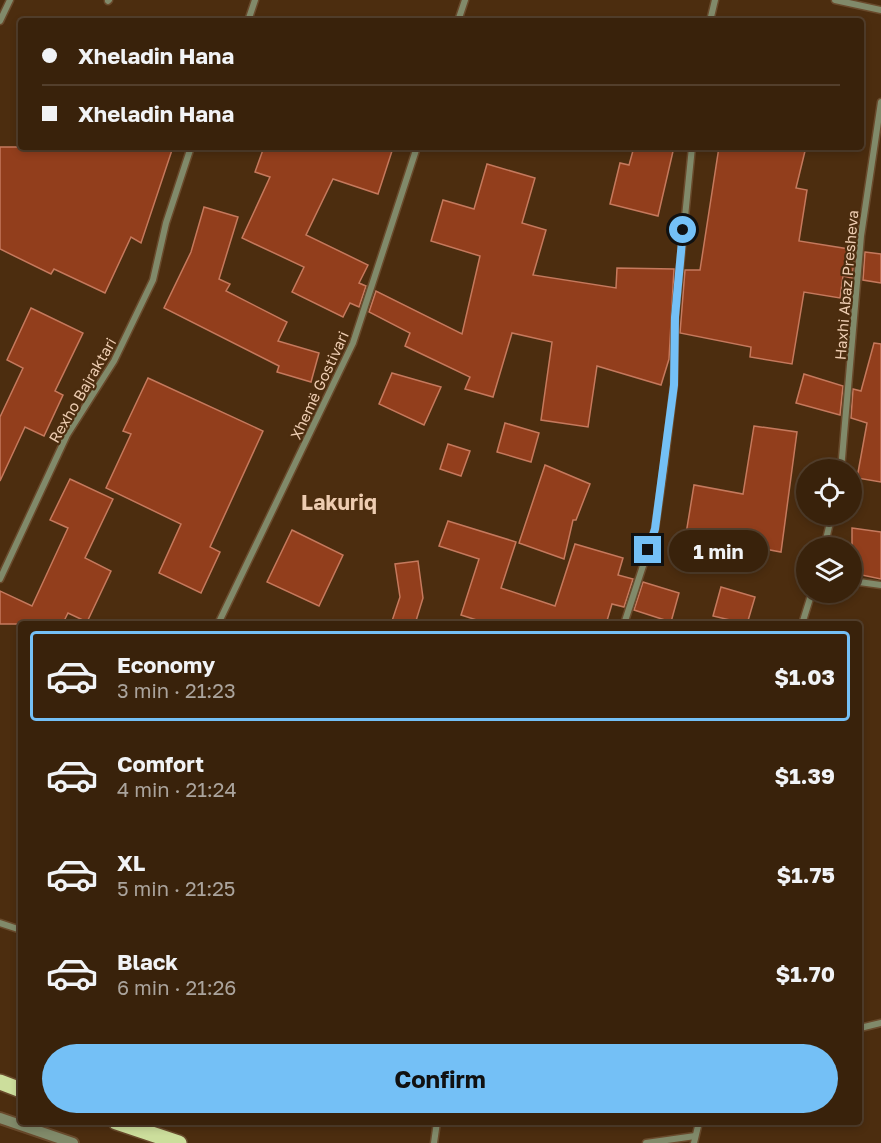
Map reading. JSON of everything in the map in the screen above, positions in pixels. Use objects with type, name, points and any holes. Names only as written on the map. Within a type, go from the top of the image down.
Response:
[{"type":"main road","points":[[0,1082],[18,1089]]},
{"type":"main road","points":[[125,1125],[179,1143]]},
{"type":"street","points":[[0,21],[10,0]]},
{"type":"street","points":[[249,18],[255,0]]},
{"type":"street","points":[[459,18],[465,0]]},
{"type":"street","points":[[711,18],[715,0]]},
{"type":"street","points":[[834,0],[881,10]]},
{"type":"street","name":"Haxhi Abaz Presheva","points":[[842,459],[861,236],[881,102]]},
{"type":"street","name":"Rexho Bajraktari","points":[[0,579],[67,435],[114,361],[153,280],[166,223],[190,150]]},
{"type":"street","name":"Xhemë Gostivari","points":[[219,621],[353,343],[416,150]]},
{"type":"street","points":[[625,621],[655,529],[664,467],[674,385],[675,317],[692,150]]},
{"type":"street","points":[[862,582],[881,585]]},
{"type":"street","points":[[803,621],[809,603]]},
{"type":"street","points":[[0,922],[18,929]]},
{"type":"street","points":[[862,1028],[881,1023]]},
{"type":"street","points":[[0,1118],[18,1124]]},
{"type":"street","points":[[21,1125],[74,1143]]},
{"type":"street","points":[[434,1143],[437,1125]]},
{"type":"street","points":[[646,1143],[694,1139]]},
{"type":"building","points":[[0,147],[18,147],[18,150],[172,150],[141,243],[131,237],[105,293],[54,269],[51,274],[0,249]]},
{"type":"building","points":[[263,150],[392,151],[378,194],[333,179],[306,235],[368,265],[359,283],[366,286],[359,307],[350,303],[343,317],[292,292],[304,267],[242,238],[270,177],[255,172]]},
{"type":"building","points":[[633,150],[673,150],[658,216],[610,204],[620,163],[629,165]]},
{"type":"building","points":[[719,150],[805,150],[796,188],[807,190],[799,241],[855,250],[852,278],[843,276],[840,298],[804,292],[792,364],[750,357],[751,347],[680,333],[685,270],[700,270]]},
{"type":"building","points":[[487,164],[535,178],[522,223],[546,230],[533,275],[616,288],[617,268],[674,269],[669,359],[661,385],[597,366],[588,427],[541,420],[552,342],[512,333],[493,397],[465,389],[470,377],[405,346],[410,333],[369,312],[376,291],[462,334],[480,256],[431,241],[443,200],[474,209]]},
{"type":"building","points":[[204,207],[238,217],[219,279],[230,284],[226,291],[287,322],[278,341],[319,353],[311,382],[277,372],[279,366],[164,308],[191,252]]},
{"type":"building","points":[[865,252],[881,254],[881,283],[863,280]]},
{"type":"building","points":[[31,308],[83,333],[55,391],[63,395],[44,436],[25,427],[0,481],[0,417],[23,368],[7,360]]},
{"type":"building","points":[[874,343],[881,344],[881,482],[862,479],[860,459],[867,423],[851,418],[853,389],[861,391]]},
{"type":"building","points":[[392,373],[441,387],[424,425],[379,404]]},
{"type":"building","points":[[804,374],[843,386],[840,415],[796,403]]},
{"type":"building","points":[[148,378],[263,431],[210,547],[220,552],[201,593],[159,573],[181,524],[106,488],[131,434],[123,431]]},
{"type":"building","points":[[505,423],[539,433],[531,462],[497,452]]},
{"type":"building","points":[[754,426],[797,432],[781,552],[686,534],[694,485],[743,494]]},
{"type":"building","points":[[448,444],[470,451],[461,476],[440,469]]},
{"type":"building","points":[[545,465],[590,484],[576,520],[573,520],[564,559],[519,543]]},
{"type":"building","points":[[70,479],[113,499],[85,558],[111,571],[87,621],[68,613],[64,621],[18,621],[18,624],[0,624],[0,591],[32,606],[68,528],[50,520]]},
{"type":"building","points":[[448,521],[516,542],[501,588],[555,606],[575,544],[623,558],[618,575],[633,579],[624,607],[612,604],[607,621],[480,621],[461,615],[479,559],[439,546]]},
{"type":"building","points":[[852,528],[881,532],[881,579],[862,575],[862,537],[852,537]]},
{"type":"building","points":[[292,530],[343,555],[319,606],[267,582]]},
{"type":"building","points":[[418,561],[423,598],[416,621],[392,621],[400,597],[395,564]]},
{"type":"building","points":[[643,582],[679,593],[671,621],[634,610]]},
{"type":"building","points":[[721,587],[755,597],[748,621],[734,621],[713,616]]},
{"type":"district","name":"Lakuriq","points":[[339,502]]},
{"type":"route","points":[[648,550],[655,529],[674,385],[675,317],[683,230]]}]
